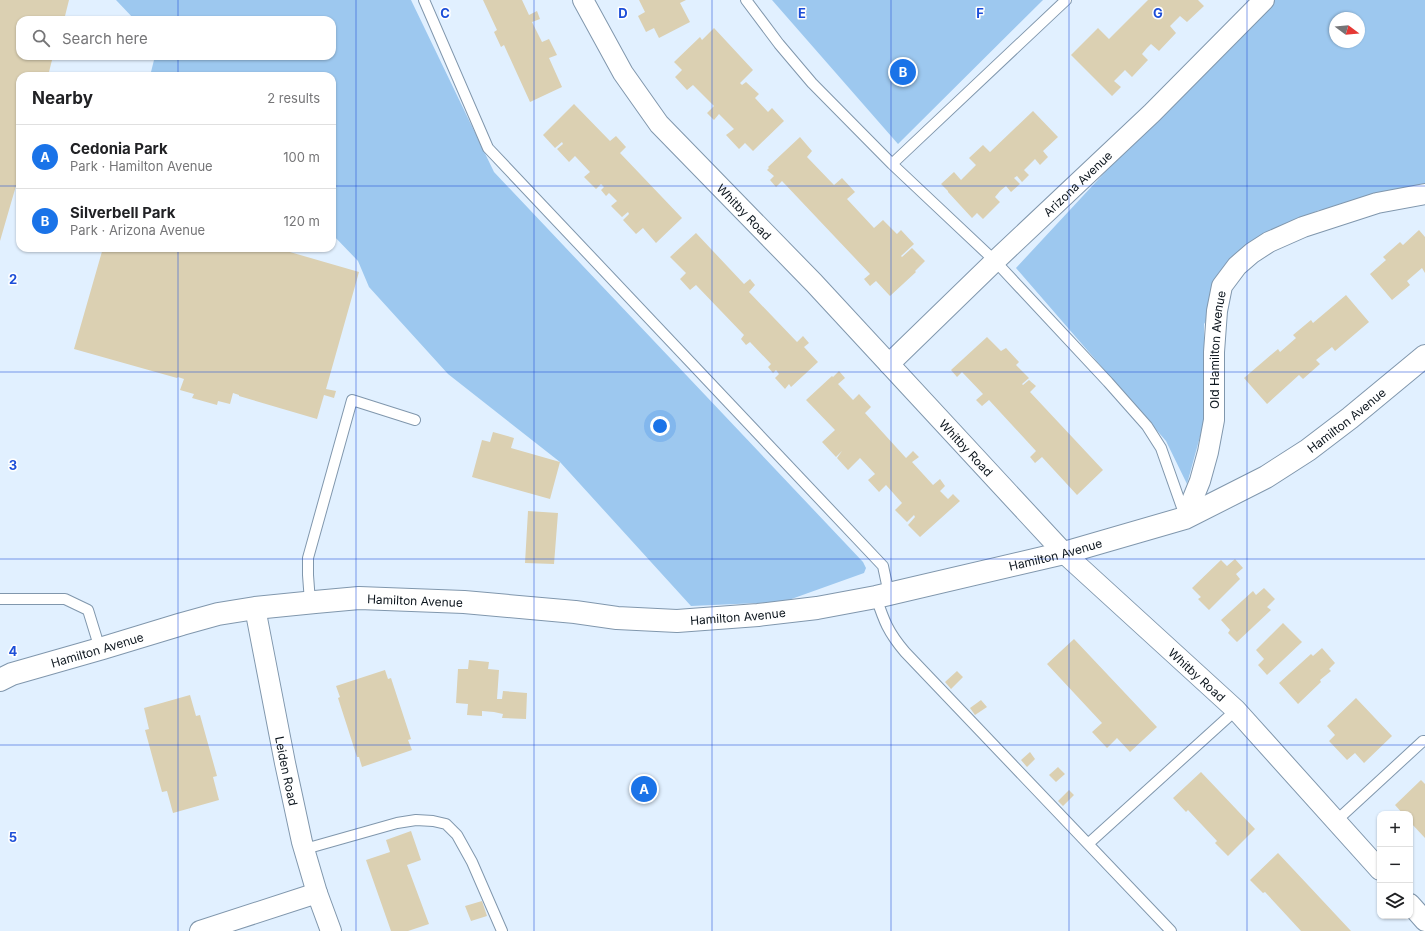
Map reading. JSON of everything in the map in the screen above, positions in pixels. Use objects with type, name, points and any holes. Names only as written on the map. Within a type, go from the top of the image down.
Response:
[{"type":"street","name":"Whitby Road","points":[[583,0],[623,73],[659,124],[814,283],[1064,554],[1236,710],[1377,867]]},
{"type":"street","name":"Arizona Avenue","points":[[889,364],[995,261],[1152,113],[1264,0]]},
{"type":"street","name":"Old Hamilton Avenue","points":[[1185,518],[1200,482],[1214,420],[1214,352],[1217,311],[1222,286],[1237,266],[1252,253],[1269,242],[1303,227],[1377,203],[1425,194]]},
{"type":"street","name":"Hamilton Avenue","points":[[0,680],[12,674],[182,624],[218,614],[255,608],[359,598],[456,601],[575,612],[617,618],[677,621],[758,615],[817,608],[883,595],[1064,554],[1185,518],[1266,477],[1308,450],[1350,418],[1425,356]]},
{"type":"street","name":"Leiden Road","points":[[255,608],[285,762],[304,849],[317,893],[331,931]]},
{"type":"street","points":[[200,931],[317,893]]},
{"type":"street","points":[[1413,907],[1425,920]]},
{"type":"lane","points":[[424,0],[488,148],[883,566],[883,595],[886,626],[894,640],[1171,931]]},
{"type":"lane","points":[[746,0],[783,50],[812,82],[892,164],[995,261],[1147,426],[1161,448],[1185,518]]},
{"type":"lane","points":[[892,164],[1066,0]]},
{"type":"lane","points":[[310,602],[308,558],[352,400],[415,420]]},
{"type":"lane","points":[[0,599],[65,599],[88,610],[100,649]]},
{"type":"lane","points":[[1088,844],[1236,710]]},
{"type":"lane","points":[[1336,821],[1423,741],[1425,741]]},
{"type":"lane","points":[[304,849],[397,823],[416,820],[433,821],[446,824],[457,835],[472,862],[502,931]]},
{"type":"shaded area","points":[[116,0],[411,0],[494,172],[863,562],[866,568],[864,573],[783,602],[691,606],[560,462],[448,374],[369,287],[358,261],[336,238],[336,72],[151,72],[154,60],[336,60],[336,16],[131,16]]},
{"type":"shaded area","points":[[772,0],[1043,0],[898,144]]},
{"type":"shaded area","points":[[1265,0],[1425,0],[1425,198],[1411,204],[1319,210],[1259,238],[1204,324],[1204,422],[1187,484],[1166,441],[1016,268]]},
{"type":"building","points":[[0,0],[69,0],[65,16],[16,16],[16,60],[52,60],[49,72],[16,72],[16,186],[0,241]]},
{"type":"building","points":[[483,0],[522,0],[529,15],[537,11],[540,19],[532,22],[542,42],[549,39],[557,55],[549,58],[562,87],[530,102],[504,45],[501,47],[494,32],[497,30]]},
{"type":"building","points":[[639,0],[686,0],[680,3],[690,22],[659,38],[654,28],[646,32],[638,16],[645,12]]},
{"type":"building","points":[[1148,0],[1198,0],[1204,6],[1187,22],[1180,16],[1170,26],[1176,33],[1159,51],[1151,44],[1142,54],[1148,60],[1132,77],[1125,70],[1114,81],[1121,87],[1112,96],[1071,55],[1098,28],[1109,39]]},
{"type":"building","points":[[714,28],[753,70],[740,83],[742,85],[746,82],[759,94],[755,98],[768,112],[772,108],[784,121],[753,151],[745,143],[739,149],[726,135],[734,129],[719,114],[714,120],[707,113],[714,106],[693,85],[687,90],[675,77],[682,70],[674,62],[700,37],[702,40]]},
{"type":"building","points":[[574,104],[610,141],[616,136],[626,147],[620,153],[682,218],[656,243],[643,228],[636,234],[623,220],[629,214],[628,212],[622,217],[611,206],[617,201],[609,193],[606,196],[601,190],[604,187],[601,184],[596,189],[584,177],[590,172],[575,156],[569,162],[557,149],[563,144],[562,142],[555,148],[543,135]]},
{"type":"building","points":[[1033,111],[1058,137],[1043,151],[1048,157],[1040,165],[1035,159],[1024,170],[1029,175],[1022,182],[1017,176],[1014,178],[1020,184],[1011,192],[1006,186],[1000,191],[995,197],[1000,202],[983,219],[977,213],[972,218],[941,184],[954,172],[961,180],[976,165],[969,158],[983,145],[990,152]]},
{"type":"building","points":[[800,137],[812,151],[807,157],[834,185],[842,178],[855,192],[847,199],[874,228],[883,220],[897,234],[901,230],[914,244],[901,256],[902,257],[912,248],[925,261],[915,271],[916,272],[890,296],[876,281],[870,286],[864,279],[870,274],[782,181],[776,187],[770,180],[774,176],[767,170],[769,168],[768,167]]},
{"type":"building","points":[[1419,230],[1425,237],[1425,273],[1422,268],[1407,281],[1410,285],[1392,300],[1370,274],[1386,260],[1383,257],[1400,242],[1403,245]]},
{"type":"building","points":[[696,233],[744,284],[750,279],[755,285],[749,292],[797,342],[803,336],[809,343],[804,347],[818,362],[791,387],[789,384],[785,389],[775,378],[779,374],[776,370],[773,373],[768,367],[771,364],[750,342],[746,345],[741,339],[744,335],[696,285],[690,290],[680,279],[686,273],[670,257]]},
{"type":"building","points":[[102,252],[290,252],[359,272],[326,389],[336,391],[334,398],[324,395],[317,419],[233,393],[230,404],[218,401],[217,405],[192,398],[194,394],[180,390],[184,379],[74,349]]},
{"type":"building","points":[[1346,295],[1369,322],[1335,351],[1332,347],[1316,360],[1320,364],[1303,379],[1299,375],[1267,404],[1244,378],[1278,349],[1280,352],[1296,338],[1293,335],[1311,320],[1313,323]]},
{"type":"building","points":[[987,337],[1001,351],[1006,348],[1019,362],[1016,365],[1029,378],[1022,384],[1023,385],[1029,380],[1036,386],[1030,392],[1103,470],[1077,495],[1042,457],[1035,463],[1030,457],[1036,451],[989,400],[982,406],[976,400],[983,394],[962,372],[957,377],[951,370]]},
{"type":"building","points":[[839,371],[845,378],[838,384],[853,400],[859,394],[871,407],[865,413],[906,458],[913,451],[919,457],[912,462],[933,485],[940,479],[945,486],[940,491],[948,499],[953,494],[960,501],[920,537],[908,525],[915,517],[914,515],[907,522],[895,510],[902,503],[886,485],[879,492],[868,480],[875,474],[860,458],[848,470],[837,458],[842,451],[836,457],[822,442],[835,430],[806,400]]},
{"type":"building","points":[[493,432],[514,438],[511,448],[560,462],[550,499],[472,477],[482,440],[490,442]]},
{"type":"building","points":[[528,511],[558,513],[554,564],[525,563]]},
{"type":"building","points":[[1235,559],[1243,568],[1236,574],[1240,579],[1209,610],[1198,599],[1201,597],[1192,588],[1221,560],[1227,566]]},
{"type":"building","points":[[1264,588],[1275,599],[1267,607],[1271,610],[1237,642],[1228,633],[1230,630],[1221,620],[1253,591],[1256,595]]},
{"type":"building","points":[[1283,623],[1302,642],[1267,675],[1258,665],[1264,659],[1256,650]]},
{"type":"building","points":[[1074,639],[1157,727],[1130,752],[1117,738],[1107,748],[1092,732],[1102,723],[1047,664]]},
{"type":"building","points":[[1322,648],[1335,663],[1329,669],[1331,671],[1320,680],[1321,682],[1298,704],[1279,683],[1311,654],[1313,656]]},
{"type":"building","points":[[469,660],[489,662],[488,669],[499,670],[497,699],[502,699],[503,691],[527,693],[526,719],[502,718],[503,714],[482,711],[482,716],[467,715],[468,704],[456,703],[458,669],[468,669]]},
{"type":"building","points":[[385,670],[388,679],[391,678],[411,739],[408,740],[412,750],[362,767],[359,757],[357,757],[338,698],[340,697],[336,686]]},
{"type":"building","points":[[957,671],[963,677],[951,689],[945,682]]},
{"type":"building","points":[[190,695],[196,716],[200,715],[217,776],[213,777],[219,800],[173,813],[167,791],[162,792],[145,730],[149,729],[144,708]]},
{"type":"building","points":[[1356,698],[1392,736],[1364,763],[1355,753],[1347,760],[1329,741],[1335,735],[1327,726]]},
{"type":"building","points":[[981,700],[987,707],[975,715],[970,708]]},
{"type":"building","points":[[1030,752],[1035,759],[1027,767],[1021,760]]},
{"type":"building","points":[[1058,767],[1065,774],[1056,782],[1049,775]]},
{"type":"building","points":[[1201,772],[1255,829],[1228,856],[1215,843],[1217,841],[1188,810],[1186,812],[1173,798]]},
{"type":"building","points":[[1421,780],[1425,784],[1425,838],[1413,825],[1413,811],[1400,811],[1395,805]]},
{"type":"building","points":[[1069,790],[1074,795],[1063,806],[1058,801]]},
{"type":"building","points":[[411,831],[421,860],[407,865],[429,924],[408,931],[391,931],[366,860],[390,852],[386,840]]},
{"type":"building","points":[[1278,853],[1351,931],[1301,931],[1265,892],[1263,893],[1250,880]]},
{"type":"building","points":[[482,901],[487,916],[471,921],[465,906]]},
{"type":"place","name":"Silverbell Park","points":[[903,72]]},
{"type":"place","name":"Cedonia Park","points":[[644,789]]}]
